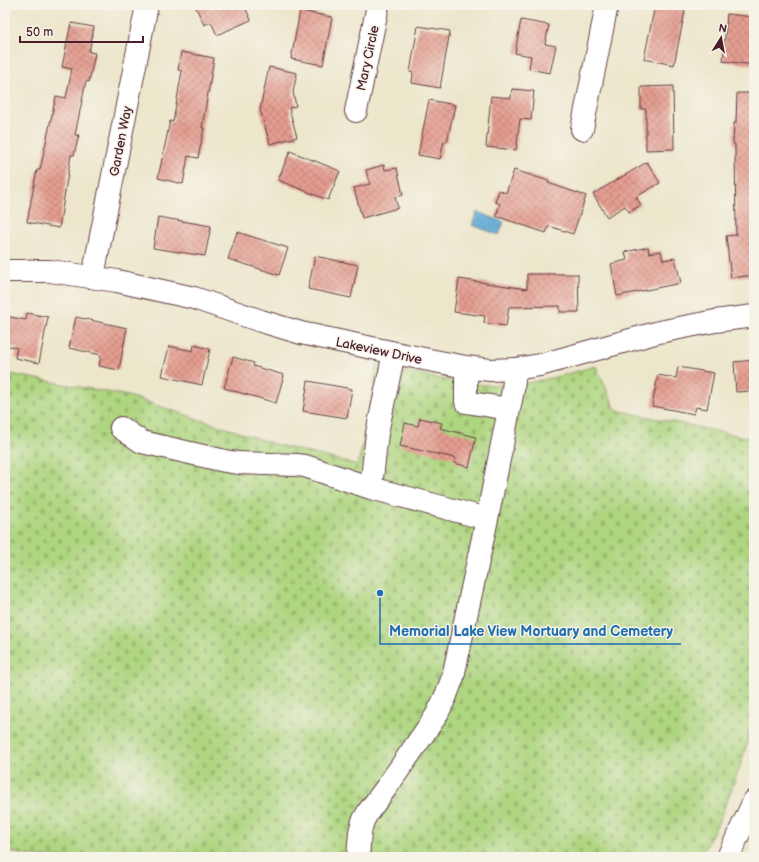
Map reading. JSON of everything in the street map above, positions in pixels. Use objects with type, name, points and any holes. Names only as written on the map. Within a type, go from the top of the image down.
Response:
[{"type":"street","name":"Garden Way","points":[[93,276],[147,5]]},
{"type":"street","name":"Mary Circle","points":[[356,111],[378,5]]},
{"type":"street","points":[[582,129],[607,5]]},
{"type":"street","name":"Lakeview Drive","points":[[5,271],[50,271],[93,276],[175,293],[214,304],[282,328],[394,353],[466,367],[490,370],[516,369],[556,362],[659,332],[715,321],[754,316]]},
{"type":"street","points":[[372,488],[377,433],[394,353]]},
{"type":"street","points":[[466,367],[466,402],[509,409]]},
{"type":"street","points":[[358,857],[360,832],[363,821],[436,716],[453,677],[487,519],[516,369]]},
{"type":"street","points":[[121,428],[142,442],[232,462],[301,465],[372,488],[487,519]]},
{"type":"street","points":[[728,857],[754,801]]},
{"type":"green space","points":[[377,364],[423,375],[485,385],[513,385],[537,381],[596,366],[616,410],[754,439],[754,720],[740,767],[719,821],[700,857],[38,857],[5,851],[5,373],[128,396],[278,445],[358,465],[369,414]]},
{"type":"water","points":[[477,212],[504,222],[499,235],[472,225]]},
{"type":"building","points":[[195,5],[244,5],[251,20],[217,35],[211,22],[204,25]]},
{"type":"building","points":[[655,5],[685,11],[674,65],[644,59]]},
{"type":"building","points":[[300,11],[332,17],[323,65],[291,59]]},
{"type":"building","points":[[727,14],[754,17],[754,65],[723,61]]},
{"type":"building","points":[[521,20],[549,25],[545,44],[556,46],[550,73],[529,69],[531,56],[515,53]]},
{"type":"building","points":[[71,23],[94,27],[89,52],[95,53],[89,82],[86,81],[75,135],[79,135],[74,155],[71,155],[59,228],[27,222],[37,170],[40,170],[56,96],[66,98],[72,69],[62,67]]},
{"type":"building","points":[[418,26],[450,31],[440,88],[412,83],[413,73],[410,72]]},
{"type":"building","points":[[181,52],[214,58],[198,158],[188,156],[183,184],[158,178],[170,121],[173,122],[182,71],[178,70]]},
{"type":"building","points":[[269,67],[297,73],[293,92],[296,106],[289,108],[297,137],[270,144],[260,109]]},
{"type":"building","points":[[673,86],[674,149],[646,150],[646,109],[641,109],[641,87]]},
{"type":"building","points":[[512,89],[534,91],[531,120],[520,119],[516,150],[486,147],[491,96],[511,98]]},
{"type":"building","points":[[737,93],[754,93],[754,275],[731,278],[726,236],[736,235],[735,144],[733,144],[734,123],[736,123]]},
{"type":"building","points":[[429,100],[455,105],[447,142],[444,141],[440,159],[418,155]]},
{"type":"building","points":[[290,151],[340,171],[328,200],[278,180]]},
{"type":"building","points":[[647,162],[660,183],[636,197],[641,205],[629,212],[625,206],[607,217],[593,194]]},
{"type":"building","points":[[384,165],[385,170],[397,168],[403,195],[395,197],[398,208],[362,218],[354,188],[370,184],[366,170]]},
{"type":"building","points":[[514,170],[549,181],[548,183],[586,196],[573,234],[549,226],[546,233],[496,216],[500,204],[495,202],[499,190],[506,193]]},
{"type":"building","points":[[158,217],[211,226],[205,256],[153,248]]},
{"type":"building","points":[[237,232],[288,248],[279,275],[228,259]]},
{"type":"building","points":[[648,247],[649,253],[661,251],[663,260],[675,258],[681,283],[617,296],[611,264],[627,260],[625,252]]},
{"type":"building","points":[[315,256],[358,265],[351,298],[308,289]]},
{"type":"building","points":[[527,274],[578,274],[579,312],[560,312],[560,306],[509,307],[506,326],[484,323],[485,316],[454,312],[459,279],[527,289]]},
{"type":"building","points":[[27,313],[48,317],[39,363],[15,358],[17,348],[5,345],[5,316],[26,320]]},
{"type":"building","points":[[76,317],[127,328],[119,370],[99,366],[101,355],[69,348]]},
{"type":"building","points":[[194,345],[210,349],[202,385],[162,376],[169,346],[193,351]]},
{"type":"building","points":[[233,357],[254,363],[253,366],[284,375],[276,403],[224,388]]},
{"type":"building","points":[[754,360],[754,391],[736,392],[734,362]]},
{"type":"building","points":[[678,367],[714,373],[707,409],[696,407],[694,414],[652,406],[658,375],[676,378]]},
{"type":"building","points":[[308,381],[352,389],[347,418],[303,411]]},
{"type":"building","points":[[420,418],[442,423],[440,428],[476,437],[469,467],[454,463],[455,458],[400,446],[405,423],[418,426]]},
{"type":"place","name":"Memorial Lake View Mortuary and Cemetery","points":[[380,593]]}]
